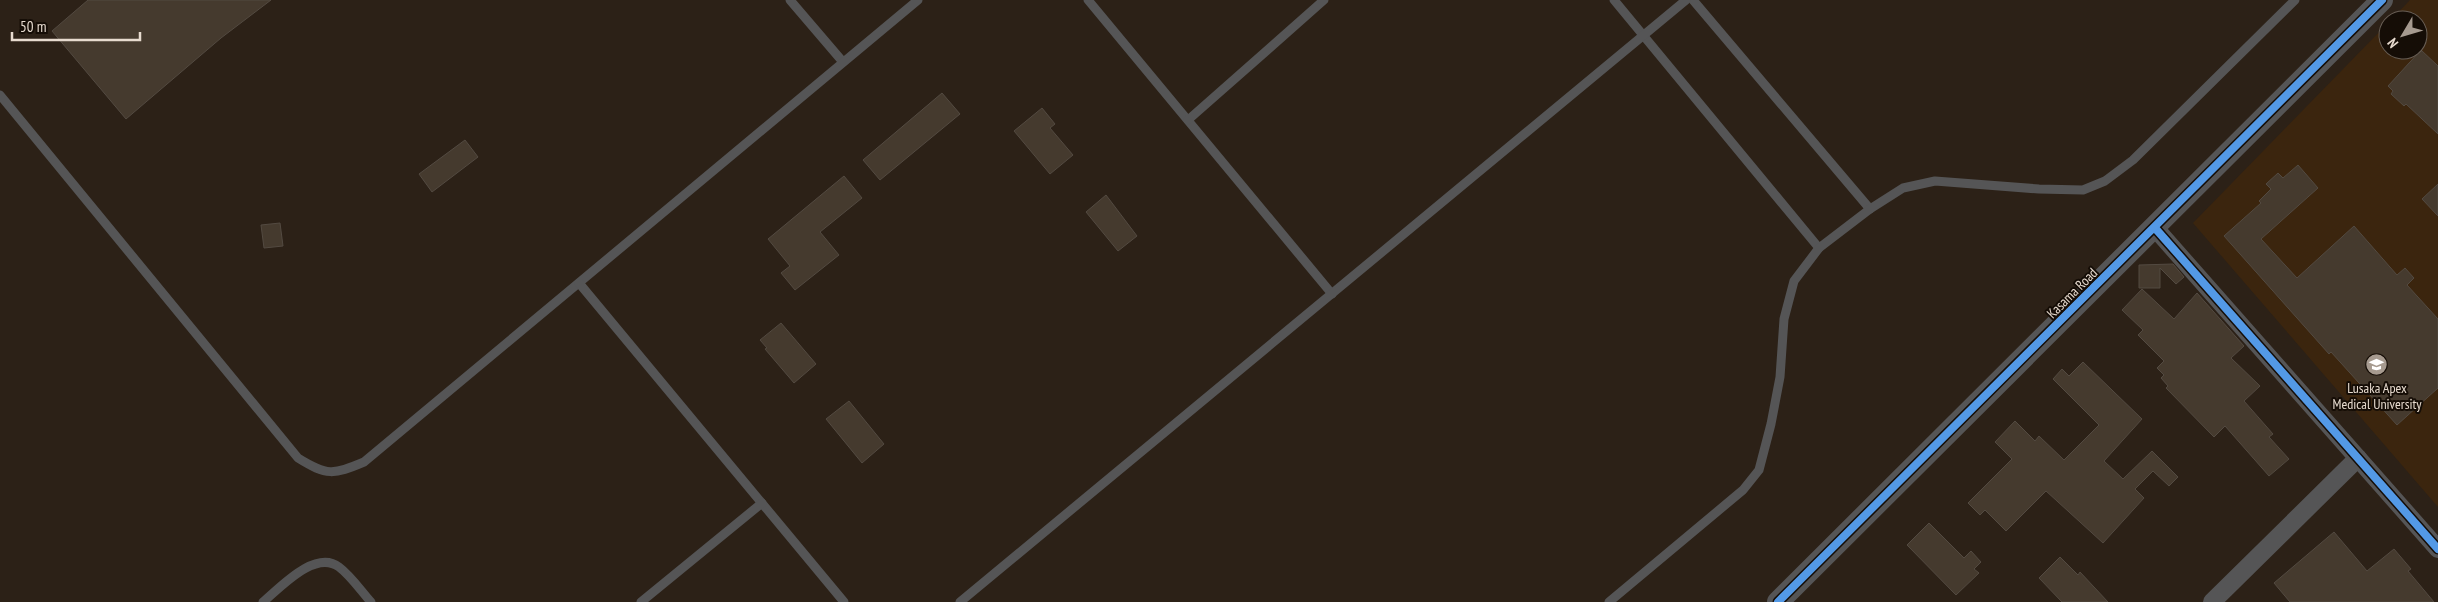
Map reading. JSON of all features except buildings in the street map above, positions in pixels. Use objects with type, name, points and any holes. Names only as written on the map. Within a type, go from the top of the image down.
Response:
[{"type":"street","name":"Kasama Road","points":[[1778,602],[2382,0]]},
{"type":"street","points":[[2155,228],[2438,549]]},
{"type":"street","points":[[2212,602],[2358,458]]},
{"type":"lane","points":[[790,0],[843,62]]},
{"type":"lane","points":[[0,95],[298,458],[319,471],[340,472],[364,462],[918,0]]},
{"type":"lane","points":[[1088,0],[1332,294]]},
{"type":"lane","points":[[1188,120],[1324,0]]},
{"type":"lane","points":[[1614,0],[1819,248]]},
{"type":"lane","points":[[960,602],[1686,0]]},
{"type":"lane","points":[[1693,0],[1870,209]]},
{"type":"lane","points":[[1609,602],[1743,490],[1758,470],[1780,378],[1784,320],[1794,281],[1819,248],[1870,209],[1903,188],[1935,181],[2039,190],[2082,190],[2105,181],[2132,160],[2295,0]]},
{"type":"lane","points":[[580,283],[844,602]]},
{"type":"lane","points":[[641,602],[762,503]]},
{"type":"lane","points":[[263,602],[296,574],[313,564],[331,562],[339,567],[371,602]]},
{"type":"shaded area","name":"Lusaka Apex Medical University","points":[[2410,0],[2438,0],[2438,507],[2193,223],[2378,33],[2378,60],[2428,60],[2428,10],[2400,10]]},
{"type":"cycle path","points":[[1778,602],[2382,0]]},
{"type":"cycle path","points":[[2155,228],[2438,549]]},
{"type":"place","name":"Lusaka Apex Medical University","points":[[2377,365]]}]
